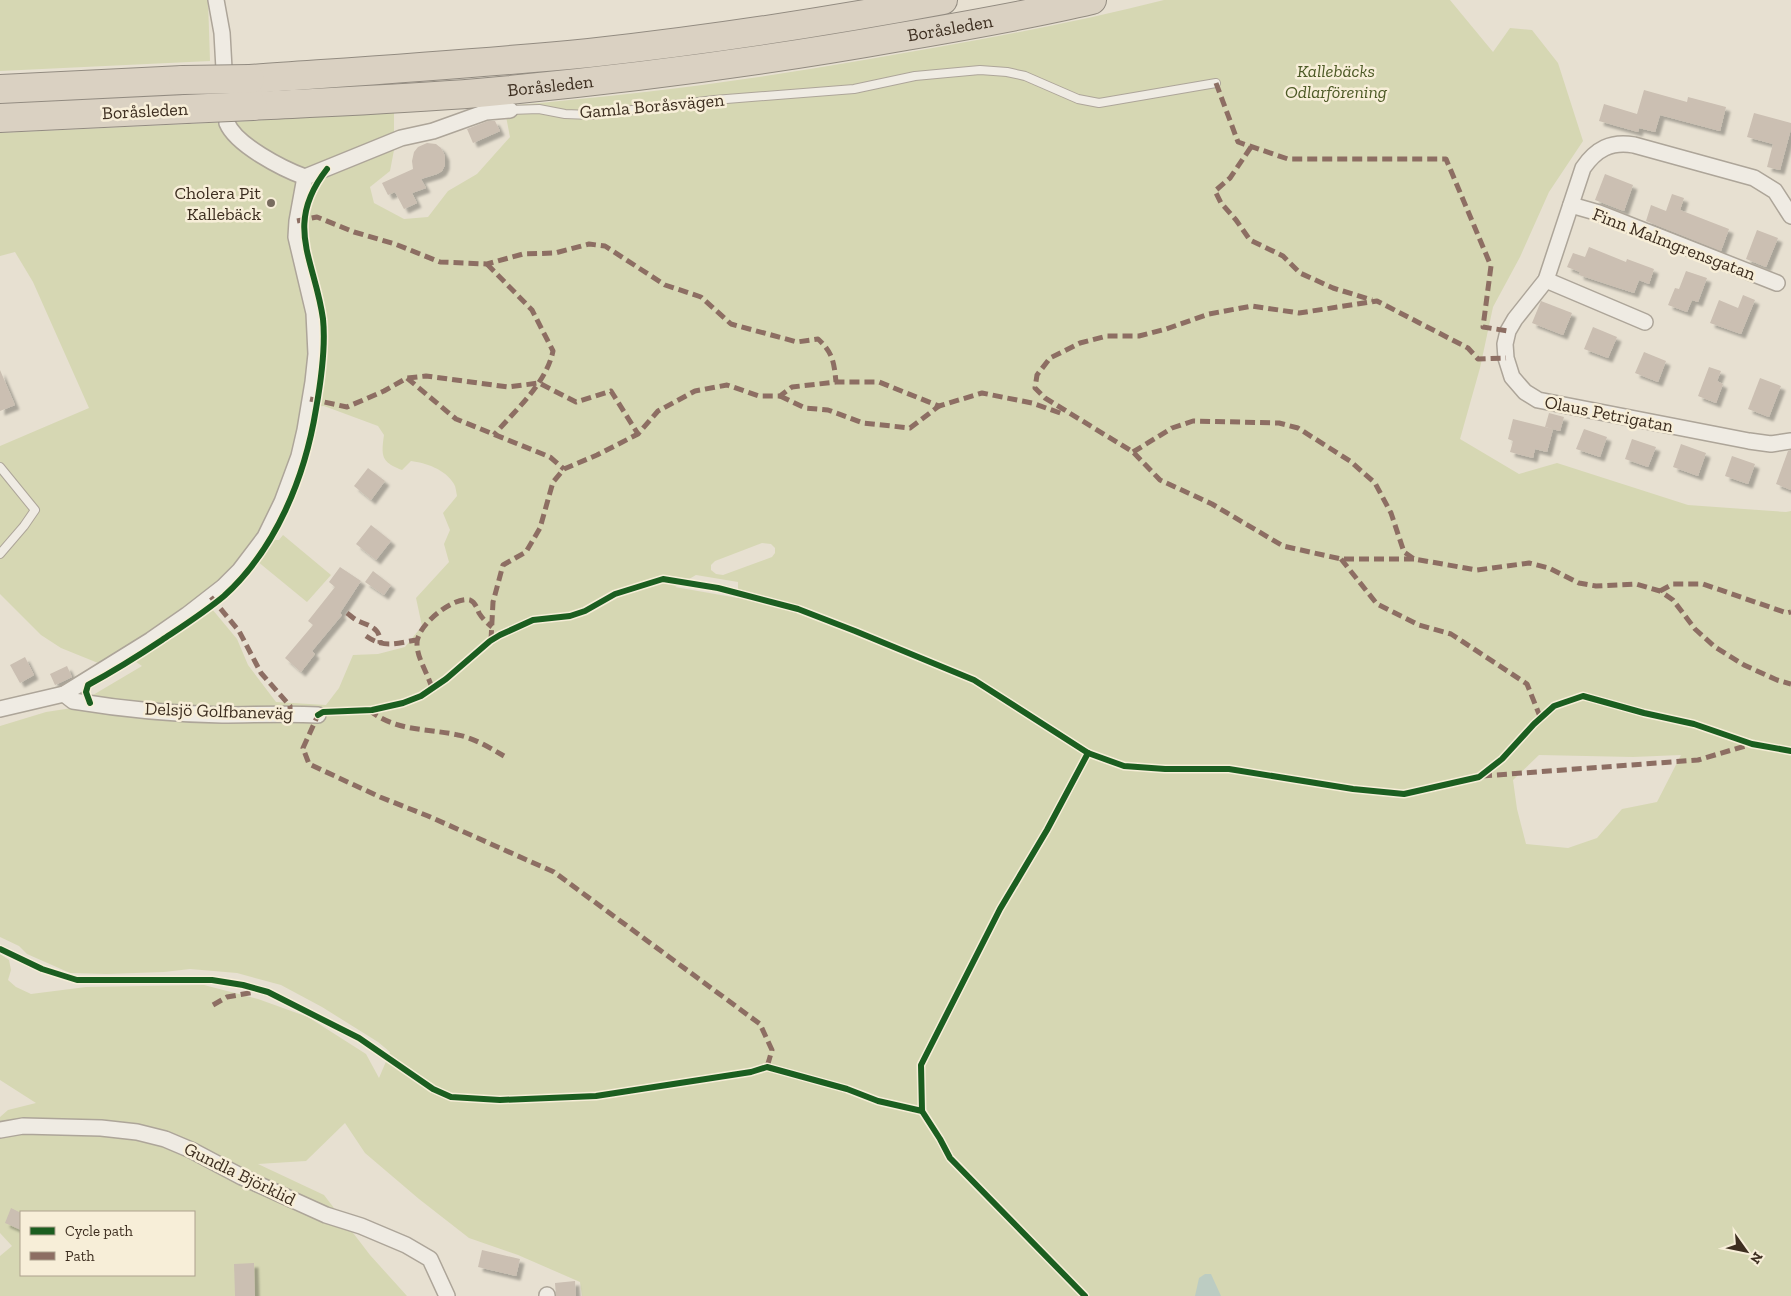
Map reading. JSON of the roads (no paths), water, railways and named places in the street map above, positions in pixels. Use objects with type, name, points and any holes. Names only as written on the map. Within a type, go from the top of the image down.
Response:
[{"type":"highway","name":"Boråsleden","points":[[0,89],[182,80],[250,79],[471,64],[720,36],[943,0]]},
{"type":"highway","name":"Boråsleden","points":[[0,118],[476,93],[592,82],[827,50],[1092,0]]},
{"type":"street","points":[[1,707],[64,694],[151,640],[223,587],[256,551],[265,537],[282,502],[299,456],[305,430],[316,354],[314,313],[296,237],[305,177],[291,172],[256,151],[228,128],[226,123],[222,33],[216,0]]},
{"type":"street","name":"Gamla Boråsvägen","points":[[305,177],[401,138],[433,131],[486,112],[510,110]]},
{"type":"street","name":"Olaus Petrigatan","points":[[1791,216],[1775,191],[1754,178],[1623,143],[1608,146],[1589,158],[1577,182],[1546,280],[1515,319],[1508,331],[1505,344],[1506,358],[1512,377],[1531,397],[1550,404],[1749,441],[1771,444],[1791,441]]},
{"type":"street","name":"Finn Malmgrensgatan","points":[[1571,205],[1777,283]]},
{"type":"street","points":[[1546,280],[1645,322]]},
{"type":"street","name":"Delsjö Golfbaneväg","points":[[64,694],[73,701],[176,713],[223,715],[290,713],[318,715]]},
{"type":"street","name":"Gundla Björklid","points":[[0,1130],[23,1126],[92,1128],[137,1132],[165,1139],[326,1215],[361,1226],[406,1245],[430,1259],[447,1296]]},
{"type":"lane","name":"Gamla Boråsvägen","points":[[510,110],[539,109],[565,114],[591,115],[714,100],[854,89],[915,76],[980,70],[1007,72],[1025,76],[1078,99],[1098,103],[1216,83]]},
{"type":"lane","points":[[0,467],[35,510],[0,554]]},
{"type":"place","name":"Cholera Pit Kallebäck","points":[[271,203]]},
{"type":"park label","name":"Kallebäcks Odlarförening","points":[[1336,81]]}]
